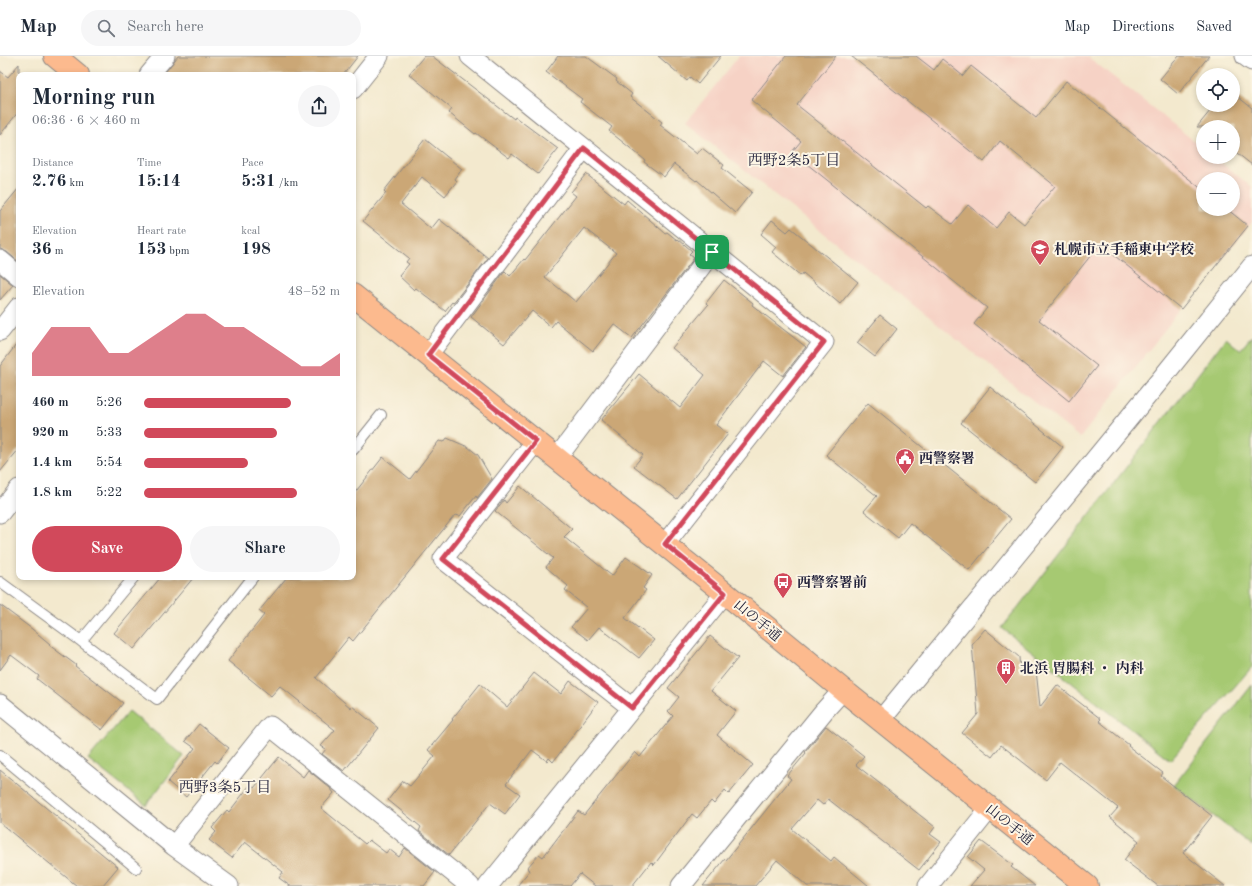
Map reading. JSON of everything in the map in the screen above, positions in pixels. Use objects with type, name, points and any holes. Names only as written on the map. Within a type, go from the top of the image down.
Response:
[{"type":"main road","points":[[54,56],[74,72]]},
{"type":"main road","name":"山の手通","points":[[356,297],[665,544],[880,720],[1088,886]]},
{"type":"street","points":[[152,72],[165,56]]},
{"type":"street","points":[[356,85],[379,56]]},
{"type":"street","points":[[470,56],[824,342],[665,544]]},
{"type":"street","points":[[1245,56],[1252,61]]},
{"type":"street","points":[[428,355],[584,148]]},
{"type":"street","points":[[557,458],[712,252]]},
{"type":"street","points":[[0,260],[16,273]]},
{"type":"street","points":[[880,720],[1252,266]]},
{"type":"street","points":[[0,331],[16,311]]},
{"type":"street","points":[[536,441],[443,559],[632,708]]},
{"type":"street","points":[[0,513],[16,493]]},
{"type":"street","points":[[488,886],[725,593]]},
{"type":"street","points":[[681,886],[824,711],[843,690]]},
{"type":"street","points":[[0,704],[174,846],[229,886]]},
{"type":"street","points":[[174,846],[270,726],[470,886]]},
{"type":"street","points":[[928,886],[990,808]]},
{"type":"lane","points":[[356,446],[381,415]]},
{"type":"lane","points":[[81,641],[132,580]]},
{"type":"lane","points":[[0,582],[157,699],[251,580]]},
{"type":"lane","points":[[0,755],[136,868]]},
{"type":"shaded area","name":"札幌市立手稲東中学校","points":[[739,56],[1087,56],[1196,142],[1196,164],[1223,164],[1233,172],[1196,172],[1196,216],[1240,216],[1240,178],[1252,187],[1252,222],[1181,309],[1080,438],[685,123]]},
{"type":"green space","points":[[1252,336],[1252,667],[1170,760],[1002,628],[1226,338],[1240,350]]},
{"type":"green space","points":[[1252,685],[1252,846],[1174,785]]},
{"type":"green space","points":[[129,711],[184,756],[146,805],[88,759]]},
{"type":"building","points":[[178,56],[358,56],[345,72],[165,72]]},
{"type":"building","points":[[424,56],[432,56],[514,119],[515,117],[558,149],[538,174],[512,154],[509,158],[476,133],[475,134],[449,113],[452,109],[409,74]]},
{"type":"building","points":[[558,56],[586,56],[617,79],[616,81],[632,94],[630,97],[662,122],[660,125],[697,154],[702,148],[724,165],[722,168],[752,192],[735,213],[697,180],[696,181],[674,164],[664,177],[644,162],[645,160],[609,131],[612,127],[580,102],[582,99],[546,72]]},
{"type":"building","points":[[658,56],[721,56],[698,84],[690,77],[687,81]]},
{"type":"building","points":[[786,56],[836,56],[797,105],[926,208],[928,206],[952,224],[968,205],[996,228],[1009,212],[1024,224],[1055,186],[1000,141],[984,162],[851,56],[916,56],[934,70],[942,59],[963,76],[971,66],[1036,118],[1066,81],[1196,184],[1196,216],[1236,216],[1248,226],[1181,309],[1100,244],[1039,320],[1097,366],[1069,401],[974,324],[987,308],[792,152],[801,141],[751,100]]},
{"type":"building","points":[[1179,56],[1209,56],[1199,68],[1196,68],[1196,72],[1178,94],[1160,79]]},
{"type":"building","points":[[19,64],[19,72],[16,72],[16,115],[0,135],[0,71],[8,77]]},
{"type":"building","points":[[1240,99],[1252,108],[1252,165],[1240,156],[1240,120],[1203,120],[1209,112],[1240,112]]},
{"type":"building","points":[[425,139],[462,169],[455,179],[457,181],[445,196],[422,177],[401,204],[431,229],[439,219],[488,258],[445,311],[416,288],[414,290],[399,276],[409,264],[406,262],[409,258],[363,221],[386,193],[384,191]]},
{"type":"building","points":[[586,174],[624,204],[627,200],[665,233],[667,232],[677,240],[678,239],[692,251],[689,254],[694,258],[632,338],[614,324],[593,351],[556,321],[551,327],[532,311],[504,344],[471,317],[505,271],[510,276],[524,259],[525,260],[576,196],[571,192]],"holes":[[[584,228],[616,253],[576,302],[545,277]]]},
{"type":"building","points":[[16,192],[16,260],[7,252],[0,249],[0,211]]},
{"type":"building","points":[[772,220],[787,232],[791,228],[858,282],[840,304],[803,273],[801,276],[772,252],[776,247],[761,234]]},
{"type":"building","points":[[0,274],[13,285],[0,300]]},
{"type":"building","points":[[724,280],[753,303],[752,305],[806,347],[783,376],[764,361],[716,425],[728,434],[677,499],[634,466],[643,455],[601,420],[639,374],[680,408],[705,375],[672,348],[708,305],[706,303]]},
{"type":"building","points":[[880,315],[897,329],[875,357],[857,343]]},
{"type":"building","points":[[16,345],[16,453],[0,472],[0,366]]},
{"type":"building","points":[[990,387],[1063,447],[1035,482],[961,423]]},
{"type":"building","name":"西警察署","points":[[868,403],[1011,519],[969,570],[910,523],[898,538],[864,511],[877,496],[826,455]]},
{"type":"building","points":[[447,438],[468,447],[478,455],[492,479],[460,516],[455,515],[353,641],[349,637],[316,678],[351,708],[352,706],[379,728],[344,771],[322,754],[326,749],[321,746],[335,730],[280,686],[271,696],[228,661],[264,615],[259,611],[285,580],[356,580],[356,491],[383,457],[410,479],[439,441],[444,442]]},
{"type":"building","points":[[520,486],[572,529],[564,537],[612,576],[626,557],[652,575],[643,588],[646,590],[625,618],[654,640],[639,658],[599,627],[588,640],[571,627],[587,608],[565,590],[568,586],[546,567],[553,558],[495,511],[504,500],[506,503]]},
{"type":"building","points":[[158,580],[192,580],[134,649],[114,633]]},
{"type":"building","points":[[0,605],[123,703],[102,730],[37,679],[39,676],[11,655],[0,670]]},
{"type":"building","points":[[985,629],[1019,657],[1020,671],[1036,670],[1040,707],[1057,685],[1101,719],[1099,721],[1163,773],[1161,776],[1212,816],[1183,853],[1225,886],[1158,886],[1124,860],[1139,841],[1110,817],[1118,808],[1060,762],[1046,780],[1001,745],[992,757],[962,733],[978,714],[972,644]]},
{"type":"building","points":[[710,636],[738,658],[711,691],[736,711],[717,735],[753,765],[729,794],[725,790],[714,804],[711,801],[697,818],[692,814],[654,865],[651,862],[632,886],[595,886],[580,874],[570,886],[517,886],[530,870],[527,868],[539,854],[543,857],[578,811],[584,815],[635,752],[640,757],[673,716],[668,711],[679,697],[668,688]]},
{"type":"building","points":[[534,673],[561,694],[570,681],[598,702],[553,762],[549,758],[547,761],[532,750],[506,784],[520,794],[505,814],[490,803],[449,855],[419,831],[421,827],[388,800],[403,781],[410,786],[435,756],[428,750],[480,684],[507,707]]},
{"type":"building","points":[[199,724],[229,748],[217,763],[215,761],[186,797],[168,782],[195,748],[185,741]]},
{"type":"building","points":[[826,726],[864,756],[856,765],[935,827],[930,834],[941,842],[919,870],[828,799],[823,805],[817,800],[792,829],[831,861],[834,857],[869,886],[807,886],[777,860],[755,886],[703,886],[725,859],[726,860],[791,779],[787,776]]},
{"type":"building","points":[[279,757],[303,777],[308,770],[330,788],[334,793],[321,808],[365,844],[369,840],[386,853],[389,849],[399,857],[405,848],[435,872],[424,886],[290,886],[279,878],[283,872],[245,842],[232,858],[209,840],[216,832],[212,828],[227,810],[229,812],[250,785],[254,788]]},
{"type":"building","points":[[0,770],[118,867],[102,886],[77,886],[0,823]]},
{"type":"building","points":[[981,841],[1013,865],[1011,867],[1035,886],[970,886],[984,870],[968,857]]},
{"type":"place","name":"札幌市立手稲東中学校","points":[[1040,266]]},
{"type":"place","name":"西警察署","points":[[905,475]]},
{"type":"place","name":"西警察署前","points":[[783,599]]},
{"type":"place","name":"北浜 胃腸科 ・ 内科","points":[[1006,685]]},
{"type":"district","name":"西野2条5丁目","points":[[794,160]]},
{"type":"district","name":"西野3条5丁目","points":[[225,787]]},
{"type":"route","points":[[584,148],[712,252],[824,342],[665,544],[725,593],[632,708],[443,559],[536,441],[428,355],[584,148]]}]
